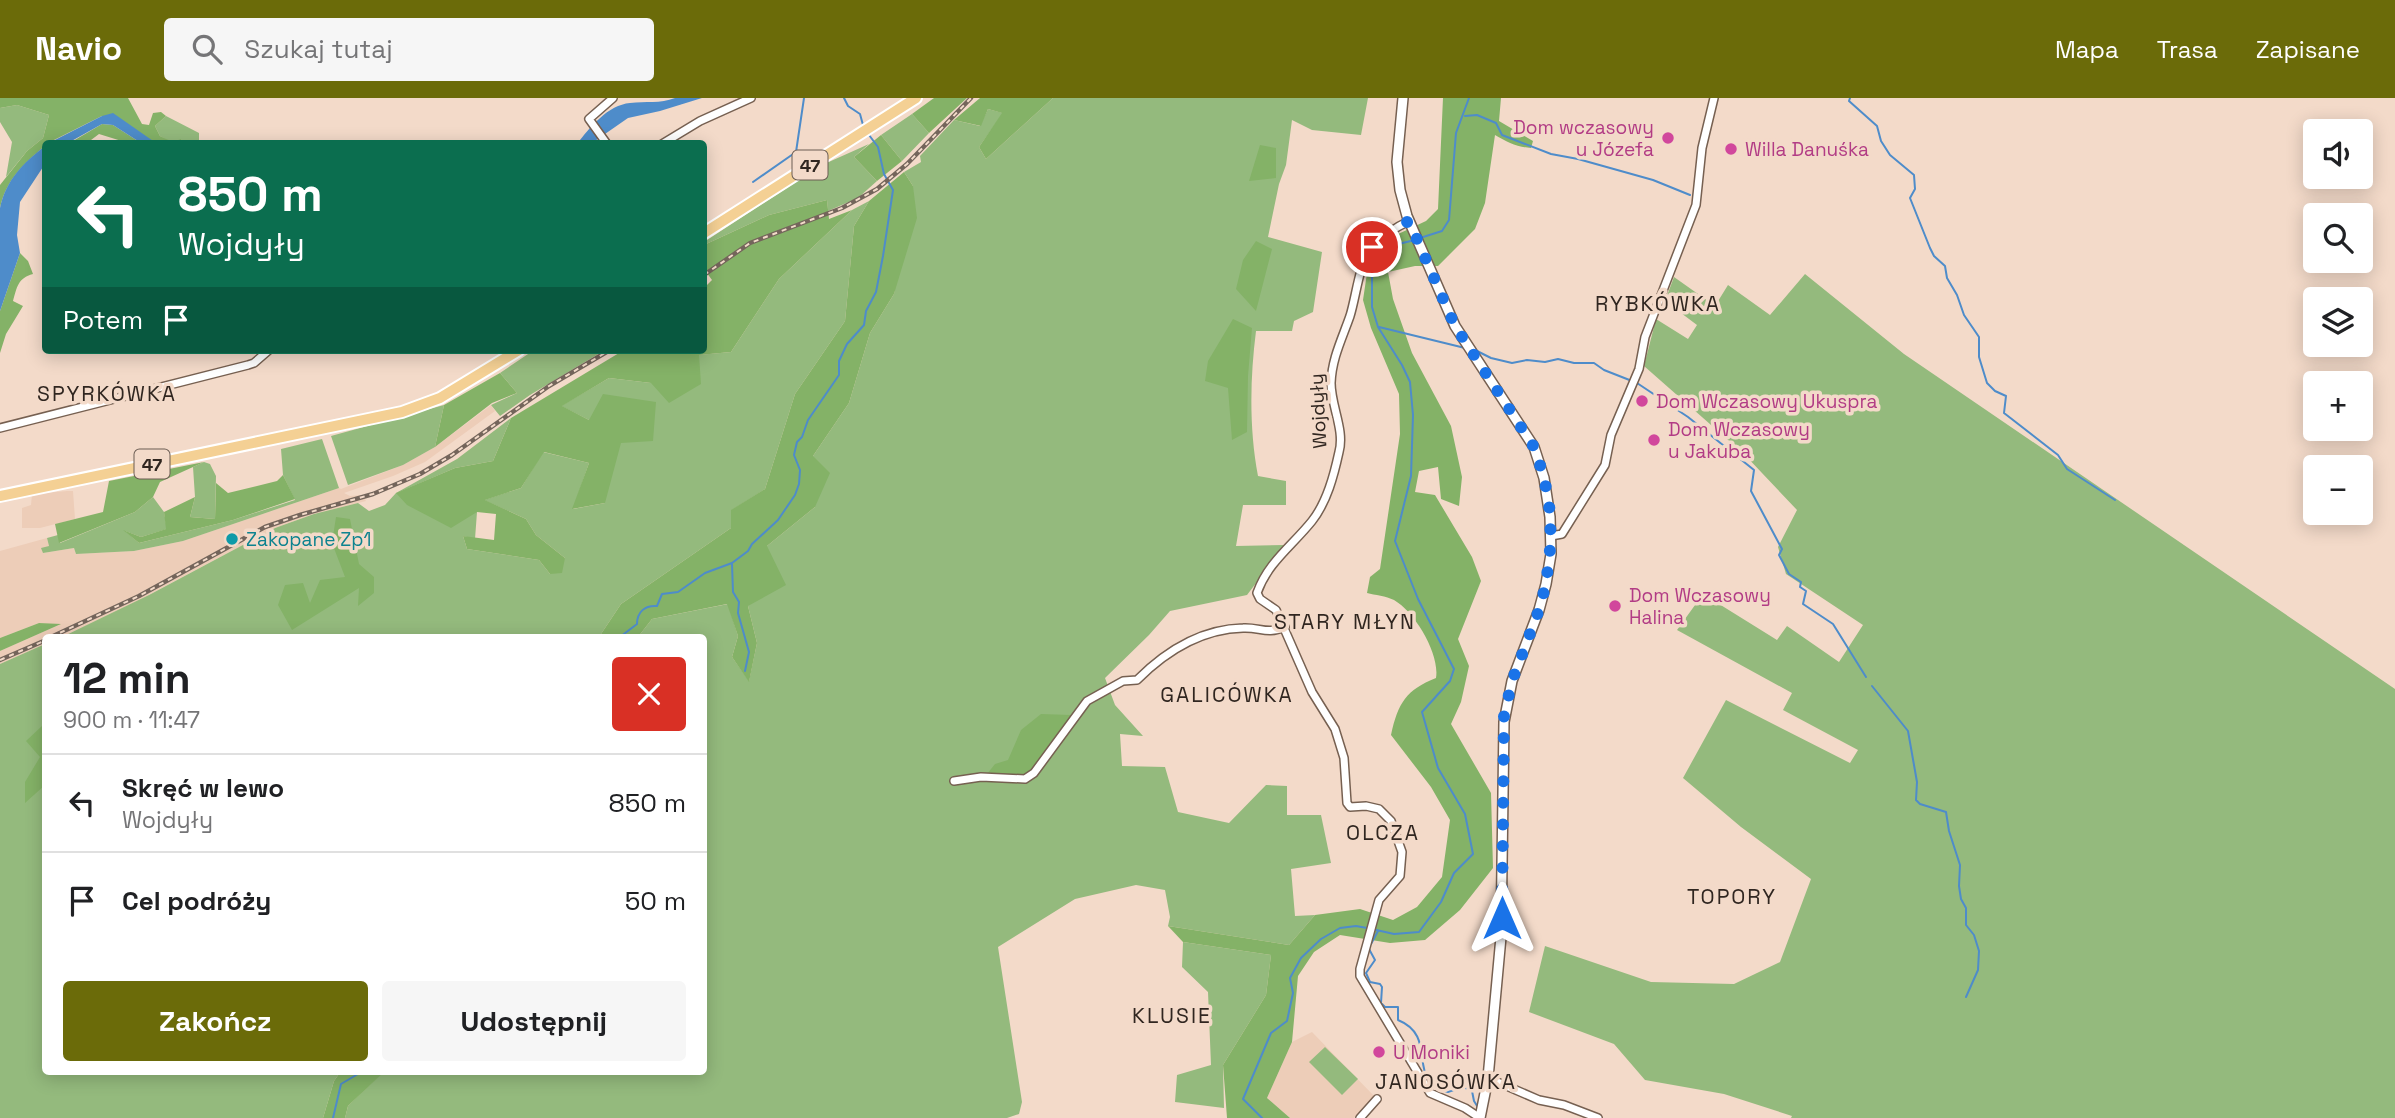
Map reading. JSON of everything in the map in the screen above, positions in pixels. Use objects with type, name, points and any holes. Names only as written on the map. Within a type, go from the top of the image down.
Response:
[{"type":"main road","name":"47","points":[[707,231],[916,98]]},
{"type":"main road","name":"47","points":[[0,496],[402,412],[440,398],[512,354]]},
{"type":"street","points":[[604,140],[589,119],[613,98]]},
{"type":"street","points":[[669,140],[700,121],[751,98]]},
{"type":"street","points":[[954,781],[981,777],[1025,779],[1034,774],[1087,701],[1123,681],[1137,680],[1156,661],[1191,639],[1238,628],[1251,627],[1273,632],[1285,627],[1317,703],[1335,729],[1342,749],[1347,803],[1350,807],[1380,809],[1391,821],[1402,852],[1401,871],[1379,900],[1360,976],[1393,1028],[1418,1076],[1435,1097],[1465,1108],[1480,1118],[1488,1078],[1502,918],[1504,716],[1512,681],[1544,593],[1551,536],[1546,486],[1534,447],[1459,333],[1411,225],[1401,195],[1397,167],[1403,98]]},
{"type":"street","points":[[1551,536],[1562,534],[1595,484],[1609,455],[1611,435],[1639,369],[1645,337],[1696,205],[1702,148],[1714,98]]},
{"type":"street","name":"Wojdyły","points":[[1285,627],[1276,610],[1259,599],[1257,593],[1272,562],[1312,522],[1327,496],[1341,437],[1331,386],[1335,355],[1369,251],[1396,228],[1411,225]]},
{"type":"street","points":[[0,428],[248,365],[264,354]]},
{"type":"street","points":[[1488,1078],[1539,1100],[1564,1105],[1598,1118]]},
{"type":"street","points":[[1360,1118],[1377,1099]]},
{"type":"shaded area","points":[[491,405],[495,411],[425,462],[344,493],[350,496],[362,495],[366,501],[314,514],[275,528],[122,609],[68,634],[42,634],[42,645],[0,664],[0,651],[59,625],[39,623],[0,638],[0,551],[47,538],[49,546],[43,553],[74,548],[76,554],[134,551],[183,541],[341,489],[403,465],[435,447]]},
{"type":"shaded area","points":[[73,491],[75,519],[40,528],[22,528],[22,508],[31,505],[32,494]]},
{"type":"shaded area","points":[[1312,1032],[1375,1097],[1354,1118],[1290,1118],[1267,1098],[1292,1042]]},
{"type":"green space","points":[[0,98],[128,98],[142,124],[149,125],[153,113],[161,112],[166,116],[155,126],[160,136],[169,140],[150,140],[102,116],[54,140],[42,140],[42,149],[11,181],[0,208],[0,185],[27,151],[43,138],[49,115],[17,105],[0,108]]},
{"type":"green space","points":[[934,98],[967,98],[929,133],[912,114]]},
{"type":"green space","points":[[980,98],[1053,98],[986,159],[979,147],[1002,113],[988,109],[981,126],[954,120]]},
{"type":"green space","points":[[1053,98],[1368,98],[1361,135],[1312,130],[1292,120],[1286,165],[1279,184],[1268,237],[1322,252],[1313,312],[1294,321],[1292,331],[1256,331],[1251,404],[1258,476],[1286,481],[1286,505],[1243,505],[1236,546],[1285,545],[1247,595],[1170,611],[1105,678],[1115,705],[1143,736],[1120,734],[1122,766],[1165,767],[1178,812],[1229,823],[1266,785],[1287,786],[1287,815],[1321,815],[1331,863],[1291,869],[1295,916],[1315,915],[1289,945],[1168,926],[1170,917],[1165,890],[1136,885],[1075,899],[998,947],[1022,1102],[1019,1114],[1007,1118],[345,1118],[348,1106],[380,1075],[707,1075],[707,634],[640,634],[652,619],[728,604],[738,636],[732,657],[749,681],[757,643],[748,606],[767,546],[815,507],[813,456],[849,403],[870,333],[894,294],[913,186],[904,172],[921,162],[920,156],[954,120],[980,126],[988,109],[1003,113],[979,147],[986,159]]},
{"type":"green space","points":[[1443,98],[1501,98],[1499,121],[1533,141],[1531,148],[1512,144],[1495,135],[1485,203],[1475,229],[1438,266],[1415,266],[1388,272],[1393,299],[1412,353],[1451,426],[1462,477],[1459,506],[1441,499],[1438,467],[1419,471],[1415,492],[1435,495],[1472,557],[1481,581],[1458,639],[1469,666],[1461,702],[1451,724],[1491,793],[1493,868],[1460,910],[1425,940],[1390,943],[1340,935],[1314,952],[1298,976],[1292,1042],[1267,1098],[1290,1118],[1227,1118],[1223,1065],[1266,995],[1271,955],[1183,942],[1168,926],[1289,945],[1315,915],[1360,909],[1393,920],[1417,907],[1442,877],[1450,820],[1431,787],[1391,735],[1400,706],[1405,699],[1417,687],[1436,678],[1434,657],[1418,624],[1402,606],[1394,600],[1367,593],[1370,577],[1380,569],[1400,434],[1399,394],[1371,328],[1363,300],[1367,273],[1374,252],[1396,235],[1426,221],[1438,209]]},
{"type":"green space","points":[[17,105],[49,115],[43,138],[27,151],[6,177],[12,142],[0,122],[0,108]]},
{"type":"green space","points":[[912,114],[929,133],[902,161],[881,135]]},
{"type":"green space","points":[[166,116],[199,133],[199,140],[167,140],[160,136],[155,126]]},
{"type":"green space","points":[[102,124],[113,125],[136,140],[118,140],[99,134],[91,140],[75,140]]},
{"type":"green space","points":[[881,135],[902,161],[877,181],[854,157]]},
{"type":"green space","points":[[869,144],[854,157],[877,181],[858,198],[828,211],[827,200],[769,215],[707,244],[707,240],[822,165]]},
{"type":"green space","points":[[1260,145],[1276,148],[1276,178],[1249,181]]},
{"type":"green space","points":[[904,172],[913,186],[917,218],[894,294],[870,333],[849,403],[813,456],[830,473],[815,507],[767,546],[786,585],[748,606],[757,643],[749,682],[732,657],[738,636],[727,604],[652,619],[640,634],[601,634],[621,604],[731,528],[731,510],[765,489],[795,394],[845,321],[854,226],[869,201]]},
{"type":"green space","points":[[827,200],[829,219],[852,210],[779,279],[731,352],[699,355],[701,384],[669,403],[651,383],[609,378],[562,406],[589,420],[603,394],[656,402],[653,441],[621,443],[605,503],[572,509],[589,463],[544,452],[521,488],[485,500],[526,519],[536,535],[565,558],[562,573],[550,574],[539,560],[467,549],[463,536],[494,540],[496,514],[477,512],[451,528],[407,505],[396,493],[455,468],[493,461],[511,418],[617,354],[707,354],[707,285],[712,280],[707,273],[707,244],[769,215]]},
{"type":"green space","points":[[869,201],[854,226],[845,321],[795,394],[765,489],[732,510],[731,528],[621,604],[601,634],[68,634],[149,595],[275,528],[314,514],[358,503],[369,511],[385,505],[396,493],[457,459],[511,418],[493,461],[455,468],[397,493],[477,512],[475,539],[463,536],[467,549],[539,560],[550,574],[565,558],[536,535],[526,519],[484,500],[521,488],[543,452],[589,463],[573,509],[605,503],[589,420],[561,406],[609,378],[651,383],[698,355],[731,352],[779,279],[852,210]]},
{"type":"green space","points":[[1256,241],[1272,249],[1256,311],[1236,289],[1243,260]]},
{"type":"green space","points":[[20,253],[28,261],[33,274],[24,278],[17,287],[13,301],[23,306],[6,334],[0,353],[0,311]]},
{"type":"green space","points":[[1805,274],[1904,354],[2395,689],[2395,1118],[1791,1118],[1792,1116],[1724,1094],[1645,1080],[1614,1044],[1529,1012],[1545,946],[1651,982],[1734,984],[1780,962],[1811,879],[1741,827],[1683,778],[1726,700],[1850,763],[1858,750],[1783,710],[1792,693],[1677,630],[1703,594],[1777,640],[1787,626],[1839,662],[1863,625],[1786,574],[1778,547],[1797,510],[1744,454],[1644,366],[1656,319],[1688,339],[1697,325],[1665,301],[1674,277],[1715,306],[1728,285],[1770,315]]},
{"type":"green space","points":[[1233,319],[1252,328],[1247,432],[1232,440],[1228,388],[1205,381],[1208,361]]},
{"type":"green space","points":[[528,354],[598,354],[500,416],[491,405],[517,393],[500,373]]},
{"type":"green space","points":[[500,373],[517,393],[492,403],[435,447],[444,405]]},
{"type":"green space","points":[[444,405],[435,447],[403,465],[348,485],[331,436]]},
{"type":"green space","points":[[322,439],[339,488],[183,541],[134,551],[76,554],[74,548],[43,553],[41,548],[49,546],[47,538],[58,535],[60,543],[135,512],[153,497],[164,512],[167,529],[141,537],[125,531],[139,543],[233,520],[295,500],[283,475],[281,449]]},
{"type":"green space","points":[[204,462],[210,464],[216,476],[215,519],[190,517],[195,497],[193,467]]},
{"type":"green space","points":[[204,462],[160,482],[153,497],[135,512],[59,543],[55,524],[103,512],[109,481]]},
{"type":"green space","points":[[283,475],[295,499],[233,520],[139,543],[123,530],[141,537],[166,529],[164,512],[195,497],[190,517],[215,519],[216,483],[228,493],[277,481]]},
{"type":"green space","points":[[336,517],[350,519],[359,564],[374,577],[374,593],[358,606],[359,588],[292,630],[278,605],[285,585],[303,583],[310,603],[320,580],[345,577],[332,543]]},
{"type":"green space","points":[[39,623],[61,624],[0,651],[0,638]]},
{"type":"green space","points":[[42,645],[42,1075],[338,1075],[323,1118],[0,1118],[0,664]]},
{"type":"green space","points":[[1041,714],[1071,715],[1033,768],[1025,774],[987,774],[995,764],[1008,760],[1021,730]]},
{"type":"green space","points":[[42,726],[42,788],[25,803],[25,782],[40,757],[26,741]]},
{"type":"green space","points":[[1183,942],[1271,955],[1266,995],[1223,1065],[1224,1108],[1175,1102],[1177,1075],[1211,1065],[1208,992],[1182,967]]},
{"type":"green space","points":[[1325,1047],[1358,1079],[1342,1095],[1309,1062]]},
{"type":"green space","points":[[338,1075],[381,1075],[348,1106],[345,1118],[323,1118]]},
{"type":"water","points":[[702,98],[628,118],[596,140],[580,140],[594,124],[614,108],[630,103]]},
{"type":"water","points":[[113,113],[152,140],[136,140],[113,125],[102,124],[73,140],[55,140]]},
{"type":"water","points":[[42,149],[42,169],[20,202],[17,235],[20,253],[0,311],[0,208],[6,189],[16,173]]},
{"type":"waterway","points":[[753,182],[796,152],[804,98]]},
{"type":"waterway","points":[[844,98],[848,106],[860,114],[863,125]]},
{"type":"waterway","points":[[1420,238],[1442,231],[1449,220],[1456,133],[1469,98]]},
{"type":"waterway","points":[[1850,98],[1849,101],[1877,126],[1881,141],[1890,155],[1914,175],[1915,189],[1910,198],[1930,248],[1945,266],[1947,278],[1964,315],[1979,337],[1979,357],[1987,383],[2006,396],[2004,413],[2058,455],[2067,469],[2115,500]]},
{"type":"waterway","points":[[1465,116],[1477,115],[1496,123],[1502,135],[1551,154],[1653,180],[1690,195]]},
{"type":"waterway","points":[[624,634],[637,624],[642,610],[657,606],[662,594],[678,592],[705,573],[732,563],[748,551],[778,520],[795,495],[800,470],[794,455],[797,442],[802,437],[808,420],[839,375],[839,361],[847,344],[864,325],[866,311],[876,292],[893,190],[884,174],[878,147],[869,135]]},
{"type":"waterway","points":[[1372,929],[1394,934],[1419,932],[1441,902],[1454,873],[1473,854],[1465,814],[1438,768],[1422,712],[1450,681],[1454,669],[1418,599],[1395,541],[1411,476],[1413,415],[1410,382],[1378,327],[1372,307],[1372,271],[1379,253],[1390,246],[1415,240]]},
{"type":"waterway","points":[[1379,327],[1465,348]]},
{"type":"waterway","points":[[1477,351],[1512,363],[1558,359],[1574,363],[1594,363],[1632,381]]},
{"type":"waterway","points":[[1637,383],[1688,417],[1754,470],[1751,491],[1782,549],[1779,555],[1789,574],[1801,582],[1800,587],[1806,591],[1803,604],[1833,624],[1866,677]]},
{"type":"waterway","points":[[732,564],[733,592],[739,602],[738,613],[749,652],[745,671]]},
{"type":"waterway","points":[[1872,686],[1908,731],[1917,782],[1916,800],[1920,804],[1946,812],[1960,865],[1959,886],[1966,908],[1966,925],[1974,935],[1979,951],[1978,970],[1966,997]]},
{"type":"waterway","points":[[1262,1118],[1243,1099],[1271,1033],[1287,1021],[1293,993],[1290,978],[1301,958],[1321,939],[1340,928],[1367,928]]},
{"type":"waterway","points":[[1371,944],[1378,931]]},
{"type":"waterway","points":[[1369,949],[1375,960],[1366,973],[1370,982],[1380,984],[1381,1003],[1385,1007],[1398,1007],[1398,1020],[1417,1037],[1428,1078],[1435,1086],[1448,1092],[1460,1088],[1469,1089],[1479,1109]]},
{"type":"waterway","points":[[333,1118],[341,1084],[356,1075]]},
{"type":"railway","points":[[707,273],[750,243],[842,208],[877,189],[907,164],[971,98]]},
{"type":"railway","points":[[57,634],[139,596],[265,527],[373,494],[420,474],[452,455],[549,386],[603,354]]},
{"type":"railway","points":[[0,660],[42,642]]},
{"type":"place","name":"Dom wczasowy u Józefa","points":[[1668,138]]},
{"type":"place","name":"Willa Danuśka","points":[[1731,149]]},
{"type":"place","name":"Dom Wczasowy Ukuspra","points":[[1642,401]]},
{"type":"place","name":"Dom Wczasowy u Jakuba","points":[[1654,440]]},
{"type":"place","name":"Zakopane Zp1","points":[[232,539]]},
{"type":"place","name":"Dom Wczasowy Halina","points":[[1615,606]]},
{"type":"place","name":"U Moniki","points":[[1379,1052]]},
{"type":"district","name":"RYBKÓWKA","points":[[1658,303]]},
{"type":"district","name":"SPYRKÓWKA","points":[[107,393]]},
{"type":"district","name":"STARY MŁYN","points":[[1345,621]]},
{"type":"district","name":"GALICÓWKA","points":[[1227,694]]},
{"type":"district","name":"OLCZA","points":[[1383,832]]},
{"type":"district","name":"TOPORY","points":[[1732,896]]},
{"type":"district","name":"KLUSIE","points":[[1172,1015]]},
{"type":"district","name":"JANOSÓWKA","points":[[1446,1081]]},
{"type":"route","points":[[1372,247],[1409,221],[1439,293],[1463,340],[1527,433],[1539,459],[1546,486],[1551,536],[1548,577],[1539,610],[1512,681],[1504,722],[1502,918]]}]
